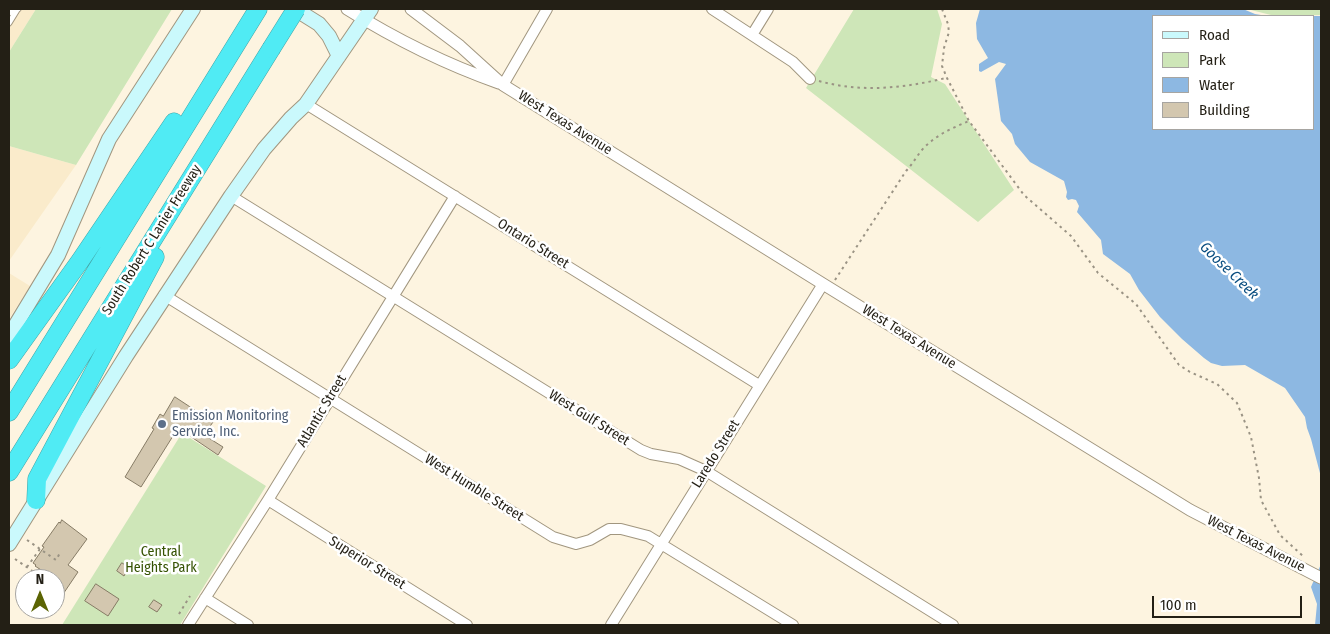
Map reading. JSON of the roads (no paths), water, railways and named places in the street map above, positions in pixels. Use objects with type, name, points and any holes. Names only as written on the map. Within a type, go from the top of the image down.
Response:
[{"type":"highway","points":[[9,412],[258,9]]},
{"type":"highway","name":"South Robert C Lanier Freeway","points":[[9,472],[296,9]]},
{"type":"highway","points":[[9,360],[80,261],[189,101],[219,71]]},
{"type":"highway","points":[[36,500],[36,479],[235,106]]},
{"type":"main road","points":[[9,336],[58,255],[109,139],[193,9]]},
{"type":"main road","points":[[296,9],[319,24],[329,36],[339,56]]},
{"type":"main road","points":[[9,544],[164,295],[231,196],[264,149],[306,104],[368,14]]},
{"type":"street","name":"West Texas Avenue","points":[[347,9],[368,14],[415,48],[469,73],[502,85]]},
{"type":"street","name":"West Texas Avenue","points":[[411,9],[460,46],[502,85],[1190,510],[1321,578]]},
{"type":"street","points":[[502,85],[547,9]]},
{"type":"street","points":[[712,9],[793,62],[810,79]]},
{"type":"street","points":[[752,35],[768,9]]},
{"type":"street","name":"Ontario Street","points":[[306,104],[759,385]]},
{"type":"street","name":"West Gulf Street","points":[[231,196],[641,450],[679,459],[706,471],[953,625]]},
{"type":"street","name":"Atlantic Street","points":[[188,625],[268,500],[455,196]]},
{"type":"street","name":"Laredo Street","points":[[611,625],[759,385],[826,286]]},
{"type":"street","name":"West Humble Street","points":[[164,295],[553,537],[576,544],[590,540],[609,529],[621,529],[648,536],[793,625]]},
{"type":"street","name":"Superior Street","points":[[268,500],[467,625]]},
{"type":"street","points":[[205,598],[248,625]]},
{"type":"lane","points":[[9,13],[18,9]]},
{"type":"lane","points":[[9,23],[18,9]]},
{"type":"water","name":"Goose Creek","points":[[980,9],[1243,9],[1261,15],[1152,15],[1152,130],[1315,130],[1315,16],[1321,16],[1321,477],[1305,417],[1285,388],[1245,365],[1222,366],[1211,363],[1182,339],[1160,317],[1139,290],[1130,274],[1103,254],[1101,240],[1077,212],[1079,206],[1076,200],[1068,200],[1066,197],[1067,192],[1064,181],[1030,162],[1015,144],[1012,134],[1001,121],[995,79],[1006,64],[999,62],[981,72],[979,71],[979,64],[988,58],[977,39],[976,23]]},
{"type":"water","points":[[1321,564],[1321,625],[1315,625],[1317,604],[1311,587]]},
{"type":"place","name":"Emission Monitoring Service, Inc.","points":[[162,424]]},
{"type":"park label","name":"Central Heights Park","points":[[161,560]]}]
